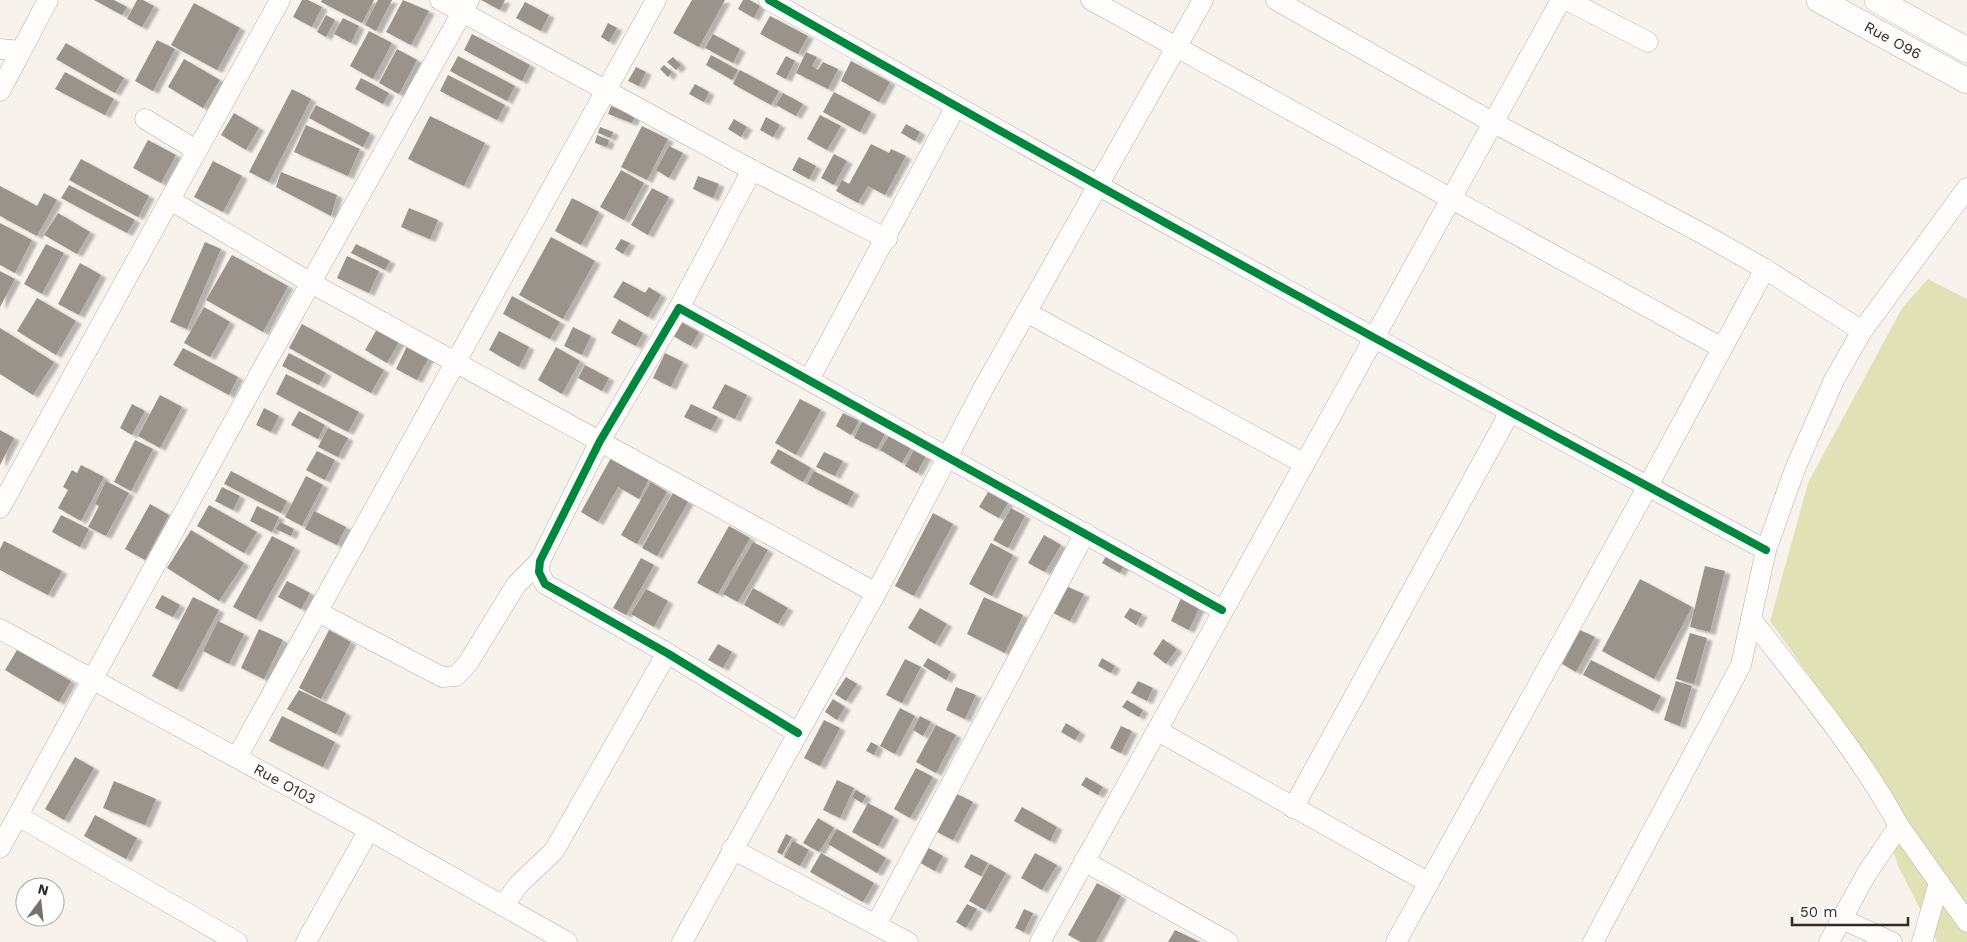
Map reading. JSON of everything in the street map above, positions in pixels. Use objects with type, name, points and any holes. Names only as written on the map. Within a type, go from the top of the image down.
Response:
[{"type":"main road","name":"Rue O96","points":[[1819,0],[1967,81]]},
{"type":"main road","name":"Rue O96","points":[[1877,0],[1967,50]]},
{"type":"street","points":[[0,91],[48,0]]},
{"type":"street","points":[[0,508],[280,0]]},
{"type":"street","points":[[440,0],[466,6],[606,90],[752,170],[887,239]]},
{"type":"street","points":[[237,757],[656,0]]},
{"type":"street","points":[[769,0],[956,106],[1510,412],[1766,550]]},
{"type":"street","points":[[1090,0],[1722,348]]},
{"type":"street","points":[[682,942],[876,593],[945,457],[1203,0]]},
{"type":"street","points":[[1276,0],[1492,122],[1765,269],[1862,331]]},
{"type":"street","points":[[1040,942],[1158,731],[1222,610],[1373,336],[1561,0]]},
{"type":"street","points":[[1568,0],[1648,42]]},
{"type":"street","points":[[0,848],[466,6]]},
{"type":"street","points":[[0,49],[21,52]]},
{"type":"street","points":[[809,380],[887,239],[956,106]]},
{"type":"street","points":[[145,118],[196,150]]},
{"type":"street","points":[[318,612],[442,677],[456,676],[468,663],[516,585],[540,561],[600,441],[679,308],[752,170]]},
{"type":"street","points":[[1593,942],[1741,665],[1766,550],[1813,426],[1834,380],[1862,331],[1967,188]]},
{"type":"street","points":[[170,200],[311,283],[876,593]]},
{"type":"street","points":[[1396,942],[1648,486],[1765,269]]},
{"type":"street","points":[[679,308],[1222,610]]},
{"type":"street","points":[[1026,312],[1303,463]]},
{"type":"street","points":[[1293,808],[1510,412]]},
{"type":"street","points":[[876,925],[1085,533]]},
{"type":"street","points":[[540,561],[539,572],[545,584],[667,653],[798,733]]},
{"type":"street","points":[[1751,619],[1857,758],[1879,790],[1898,826],[1967,922]]},
{"type":"street","name":"Rue O103","points":[[0,629],[370,830],[567,942]]},
{"type":"street","points":[[502,906],[519,884],[554,851],[667,653]]},
{"type":"street","points":[[1158,731],[1429,883]]},
{"type":"street","points":[[18,816],[237,942]]},
{"type":"street","points":[[1830,942],[1867,873],[1898,826]]},
{"type":"street","points":[[306,942],[370,830]]},
{"type":"street","points":[[732,849],[908,942]]},
{"type":"street","points":[[1084,861],[1228,942]]},
{"type":"street","points":[[1922,942],[1938,882]]},
{"type":"street","points":[[1842,918],[1892,942]]},
{"type":"green space","points":[[1928,279],[1967,299],[1967,942],[1937,942],[1898,866],[1863,751],[1770,621],[1808,483],[1902,308]]},
{"type":"building","points":[[94,0],[114,0],[127,7],[122,15]]},
{"type":"building","points":[[137,0],[143,0],[154,6],[142,27],[127,19]]},
{"type":"building","points":[[302,0],[308,0],[322,7],[312,27],[293,17]]},
{"type":"building","points":[[322,0],[374,0],[362,23],[321,2]]},
{"type":"building","points":[[378,0],[392,0],[376,31],[365,25]]},
{"type":"building","points":[[403,0],[429,11],[411,45],[386,32]]},
{"type":"building","points":[[481,0],[505,0],[500,10]]},
{"type":"building","points":[[692,0],[725,0],[699,47],[673,33]]},
{"type":"building","points":[[743,0],[750,0],[760,6],[754,18],[738,9]]},
{"type":"building","points":[[525,2],[549,15],[541,31],[516,18]]},
{"type":"building","points":[[194,3],[240,28],[217,70],[171,45]]},
{"type":"building","points":[[326,15],[335,20],[326,37],[317,32]]},
{"type":"building","points":[[770,16],[808,36],[798,54],[760,34]]},
{"type":"building","points":[[343,18],[359,26],[351,43],[334,34]]},
{"type":"building","points":[[608,23],[617,28],[609,42],[601,37]]},
{"type":"building","points":[[369,31],[392,43],[373,79],[350,66]]},
{"type":"building","points":[[472,34],[530,65],[522,81],[464,50]]},
{"type":"building","points":[[713,34],[740,49],[733,63],[705,48]]},
{"type":"building","points":[[157,40],[175,49],[153,91],[135,81]]},
{"type":"building","points":[[66,43],[124,78],[115,93],[56,59]]},
{"type":"building","points":[[397,49],[417,60],[399,94],[379,83]]},
{"type":"building","points":[[806,52],[817,57],[812,66],[818,70],[823,62],[838,69],[828,89],[796,73]]},
{"type":"building","points":[[711,55],[738,70],[732,80],[706,65]]},
{"type":"building","points":[[458,56],[515,86],[507,101],[450,71]]},
{"type":"building","points":[[786,56],[795,61],[786,79],[776,74]]},
{"type":"building","points":[[673,57],[681,65],[676,70],[667,62]]},
{"type":"building","points":[[184,59],[220,80],[203,108],[168,87]]},
{"type":"building","points":[[851,61],[890,82],[879,102],[841,81]]},
{"type":"building","points":[[664,65],[672,72],[668,77],[660,69]]},
{"type":"building","points":[[636,67],[646,72],[639,86],[628,81]]},
{"type":"building","points":[[740,70],[779,91],[771,105],[733,84]]},
{"type":"building","points":[[65,72],[114,99],[105,115],[55,89]]},
{"type":"building","points":[[448,75],[505,105],[497,120],[440,91]]},
{"type":"building","points":[[361,78],[389,93],[383,104],[355,89]]},
{"type":"building","points":[[695,84],[709,92],[704,102],[689,94]]},
{"type":"building","points":[[292,89],[311,99],[269,182],[249,172]]},
{"type":"building","points":[[834,92],[871,112],[860,132],[823,112]]},
{"type":"building","points":[[783,93],[803,104],[796,116],[776,105]]},
{"type":"building","points":[[316,105],[370,133],[363,147],[309,118]]},
{"type":"building","points":[[611,106],[635,116],[632,123],[608,114]]},
{"type":"building","points":[[234,113],[259,128],[246,150],[221,135]]},
{"type":"building","points":[[820,115],[841,126],[827,150],[807,139]]},
{"type":"building","points":[[430,116],[485,143],[464,186],[408,159]]},
{"type":"building","points":[[766,117],[780,125],[773,137],[760,130]]},
{"type":"building","points":[[734,119],[747,127],[741,137],[728,129]]},
{"type":"building","points":[[906,124],[920,132],[915,141],[901,133]]},
{"type":"building","points":[[306,125],[360,149],[348,176],[294,152]]},
{"type":"building","points":[[642,126],[668,139],[647,180],[621,167]]},
{"type":"building","points":[[600,127],[613,132],[611,138],[598,133]]},
{"type":"building","points":[[597,135],[609,140],[607,147],[595,143]]},
{"type":"building","points":[[148,140],[176,155],[161,183],[133,168]]},
{"type":"building","points":[[871,144],[889,153],[891,149],[906,156],[885,195],[868,186],[858,203],[836,191],[842,180],[849,184]]},
{"type":"building","points":[[669,146],[683,153],[669,178],[656,170]]},
{"type":"building","points":[[834,154],[847,161],[834,185],[821,178]]},
{"type":"building","points":[[799,157],[816,166],[809,179],[792,170]]},
{"type":"building","points":[[81,159],[149,196],[138,217],[69,180]]},
{"type":"building","points":[[213,161],[242,176],[223,212],[194,197]]},
{"type":"building","points":[[621,170],[644,183],[624,220],[600,207]]},
{"type":"building","points":[[281,172],[337,195],[331,216],[276,187]]},
{"type":"building","points":[[698,176],[719,184],[713,198],[693,189]]},
{"type":"building","points":[[69,185],[135,220],[127,233],[61,198]]},
{"type":"building","points":[[0,186],[37,206],[44,193],[57,200],[37,236],[0,216]]},
{"type":"building","points":[[652,188],[669,197],[648,235],[631,225]]},
{"type":"building","points":[[572,198],[599,212],[581,245],[555,231]]},
{"type":"building","points":[[409,208],[438,220],[430,239],[401,227]]},
{"type":"building","points":[[58,213],[90,232],[77,254],[44,235]]},
{"type":"building","points":[[0,223],[32,240],[15,273],[0,265]]},
{"type":"building","points":[[551,237],[595,261],[563,319],[519,295]]},
{"type":"building","points":[[621,239],[630,243],[623,254],[615,249]]},
{"type":"building","points":[[205,242],[221,249],[187,329],[170,322]]},
{"type":"building","points":[[46,244],[64,253],[42,294],[24,284]]},
{"type":"building","points":[[356,244],[390,261],[385,270],[351,253]]},
{"type":"building","points":[[232,255],[288,286],[263,332],[206,300]]},
{"type":"building","points":[[347,256],[379,271],[369,293],[337,278]]},
{"type":"building","points":[[80,263],[101,275],[79,315],[58,304]]},
{"type":"building","points":[[0,271],[15,279],[0,307]]},
{"type":"building","points":[[623,281],[645,293],[649,287],[661,295],[648,317],[613,297]]},
{"type":"building","points":[[512,296],[560,322],[550,339],[503,314]]},
{"type":"building","points":[[37,298],[76,321],[56,355],[17,331]]},
{"type":"building","points":[[204,307],[230,322],[210,357],[184,343]]},
{"type":"building","points":[[619,319],[643,333],[636,346],[611,333]]},
{"type":"building","points":[[681,322],[699,332],[691,346],[673,336]]},
{"type":"building","points":[[302,324],[384,370],[371,393],[289,348]]},
{"type":"building","points":[[573,327],[591,336],[582,355],[564,346]]},
{"type":"building","points":[[0,328],[54,362],[33,395],[0,374]]},
{"type":"building","points":[[377,329],[399,342],[387,363],[365,350]]},
{"type":"building","points":[[499,331],[529,347],[519,367],[489,350]]},
{"type":"building","points":[[407,346],[429,357],[417,380],[396,369]]},
{"type":"building","points":[[556,347],[580,361],[562,394],[538,380]]},
{"type":"building","points":[[183,348],[238,377],[229,395],[173,365]]},
{"type":"building","points":[[289,353],[326,373],[319,385],[282,366]]},
{"type":"building","points":[[665,353],[683,362],[671,387],[653,378]]},
{"type":"building","points":[[585,365],[609,378],[602,391],[578,378]]},
{"type":"building","points":[[286,374],[359,412],[348,432],[276,394]]},
{"type":"building","points":[[725,384],[747,395],[735,419],[712,408]]},
{"type":"building","points":[[160,395],[182,407],[160,448],[138,436]]},
{"type":"building","points":[[800,399],[821,410],[796,455],[775,443]]},
{"type":"building","points":[[132,404],[145,411],[132,435],[120,428]]},
{"type":"building","points":[[691,404],[718,417],[711,430],[684,417]]},
{"type":"building","points":[[264,408],[279,416],[271,432],[256,425]]},
{"type":"building","points":[[299,411],[325,425],[318,439],[291,425]]},
{"type":"building","points":[[843,413],[859,421],[851,435],[836,426]]},
{"type":"building","points":[[862,422],[885,434],[877,449],[854,438]]},
{"type":"building","points":[[328,428],[348,438],[338,457],[318,447]]},
{"type":"building","points":[[0,430],[14,438],[0,465]]},
{"type":"building","points":[[889,436],[911,448],[902,463],[880,450]]},
{"type":"building","points":[[135,440],[153,449],[131,491],[114,482]]},
{"type":"building","points":[[778,449],[811,468],[803,482],[770,463]]},
{"type":"building","points":[[914,450],[926,456],[917,473],[905,466]]},
{"type":"building","points":[[317,451],[335,460],[325,480],[306,470]]},
{"type":"building","points":[[824,452],[843,461],[835,476],[816,467]]},
{"type":"building","points":[[611,458],[649,479],[639,499],[618,487],[598,522],[581,512]]},
{"type":"building","points":[[81,465],[104,477],[81,521],[58,508],[68,490],[63,487],[72,470],[77,473]]},
{"type":"building","points":[[231,471],[287,501],[281,513],[224,484]]},
{"type":"building","points":[[814,471],[854,492],[847,505],[807,484]]},
{"type":"building","points":[[306,476],[323,485],[302,526],[285,517]]},
{"type":"building","points":[[106,481],[129,493],[106,536],[88,527],[99,506],[95,504]]},
{"type":"building","points":[[651,482],[667,492],[637,544],[621,535]]},
{"type":"building","points":[[222,487],[240,496],[233,510],[215,501]]},
{"type":"building","points":[[988,492],[1008,503],[999,518],[979,507]]},
{"type":"building","points":[[673,493],[688,502],[657,556],[642,548]]},
{"type":"building","points":[[150,504],[169,515],[145,560],[125,549]]},
{"type":"building","points":[[209,505],[257,532],[244,553],[197,526]]},
{"type":"building","points":[[257,506],[279,517],[272,532],[250,521]]},
{"type":"building","points":[[1011,508],[1025,516],[1008,548],[993,540]]},
{"type":"building","points":[[314,511],[346,527],[337,545],[305,529]]},
{"type":"building","points":[[933,513],[953,524],[914,596],[895,586]]},
{"type":"building","points":[[61,515],[89,529],[80,547],[52,532]]},
{"type":"building","points":[[280,522],[294,529],[291,536],[276,529]]},
{"type":"building","points":[[729,526],[750,538],[718,594],[697,583]]},
{"type":"building","points":[[191,530],[244,563],[219,601],[167,568]]},
{"type":"building","points":[[1044,535],[1061,545],[1045,572],[1028,563]]},
{"type":"building","points":[[272,536],[295,548],[256,619],[233,607]]},
{"type":"building","points":[[4,541],[62,571],[48,595],[0,570],[0,549]]},
{"type":"building","points":[[753,542],[768,550],[738,602],[723,594]]},
{"type":"building","points":[[991,543],[1013,555],[992,596],[969,584]]},
{"type":"building","points":[[1109,551],[1126,562],[1120,573],[1102,563]]},
{"type":"building","points":[[641,558],[654,565],[626,615],[613,608]]},
{"type":"building","points":[[1705,566],[1725,571],[1710,632],[1690,627]]},
{"type":"building","points":[[1640,579],[1692,607],[1654,679],[1602,651]]},
{"type":"building","points":[[287,581],[310,593],[301,609],[278,597]]},
{"type":"building","points":[[1066,586],[1084,594],[1070,621],[1053,613]]},
{"type":"building","points":[[753,588],[788,608],[778,624],[744,605]]},
{"type":"building","points":[[646,589],[668,601],[654,627],[631,614]]},
{"type":"building","points":[[162,595],[180,605],[173,617],[155,608]]},
{"type":"building","points":[[193,597],[219,610],[177,689],[152,676]]},
{"type":"building","points":[[984,597],[1023,615],[1005,653],[967,634]]},
{"type":"building","points":[[1181,598],[1200,606],[1189,630],[1171,621]]},
{"type":"building","points":[[920,608],[947,624],[935,644],[908,628]]},
{"type":"building","points":[[1130,608],[1142,614],[1136,625],[1124,617]]},
{"type":"building","points":[[218,621],[244,634],[229,664],[203,651]]},
{"type":"building","points":[[259,629],[283,640],[264,679],[241,668]]},
{"type":"building","points":[[329,630],[351,642],[321,699],[299,688]]},
{"type":"building","points":[[1580,630],[1595,637],[1576,672],[1562,664]]},
{"type":"building","points":[[1690,633],[1707,638],[1694,684],[1676,679]]},
{"type":"building","points":[[1163,639],[1177,649],[1166,664],[1153,654]]},
{"type":"building","points":[[718,644],[732,652],[723,668],[708,660]]},
{"type":"building","points":[[17,650],[71,681],[59,702],[5,670]]},
{"type":"building","points":[[928,658],[951,672],[946,680],[923,666]]},
{"type":"building","points":[[1102,658],[1115,666],[1111,673],[1098,666]]},
{"type":"building","points":[[905,659],[921,667],[902,703],[886,695]]},
{"type":"building","points":[[1591,660],[1661,696],[1653,711],[1583,675]]},
{"type":"building","points":[[846,677],[857,684],[846,701],[835,694]]},
{"type":"building","points":[[1138,681],[1153,688],[1147,701],[1131,693]]},
{"type":"building","points":[[1676,681],[1692,686],[1680,726],[1664,720]]},
{"type":"building","points":[[956,687],[976,695],[965,719],[946,710]]},
{"type":"building","points":[[299,690],[346,713],[336,734],[287,709]]},
{"type":"building","points":[[833,699],[845,707],[837,720],[825,712]]},
{"type":"building","points":[[1127,700],[1143,710],[1139,717],[1122,707]]},
{"type":"building","points":[[900,708],[915,716],[895,754],[880,746]]},
{"type":"building","points":[[282,716],[335,742],[323,767],[269,741]]},
{"type":"building","points":[[920,716],[931,722],[923,736],[913,730]]},
{"type":"building","points":[[824,720],[840,728],[820,766],[804,758]]},
{"type":"building","points":[[1066,723],[1080,732],[1075,740],[1061,732]]},
{"type":"building","points":[[936,725],[956,735],[936,773],[916,762]]},
{"type":"building","points":[[1121,726],[1132,731],[1121,753],[1110,748]]},
{"type":"building","points":[[871,742],[878,746],[874,755],[866,751]]},
{"type":"building","points":[[75,757],[94,768],[64,820],[45,809]]},
{"type":"building","points":[[916,768],[933,777],[910,818],[894,809]]},
{"type":"building","points":[[1086,777],[1103,787],[1098,795],[1081,785]]},
{"type":"building","points":[[837,780],[854,788],[840,818],[823,810]]},
{"type":"building","points":[[114,781],[156,799],[145,825],[103,808]]},
{"type":"building","points":[[856,790],[866,796],[862,803],[852,797]]},
{"type":"building","points":[[955,793],[973,802],[953,840],[935,831]]},
{"type":"building","points":[[868,803],[894,817],[878,846],[852,832]]},
{"type":"building","points":[[1022,807],[1057,827],[1050,841],[1014,821]]},
{"type":"building","points":[[95,815],[137,838],[126,859],[84,836]]},
{"type":"building","points":[[818,818],[834,828],[819,852],[803,843]]},
{"type":"building","points":[[837,829],[886,858],[877,873],[828,844]]},
{"type":"building","points":[[786,834],[792,837],[782,855],[777,852]]},
{"type":"building","points":[[793,841],[809,850],[800,866],[784,857]]},
{"type":"building","points":[[925,846],[943,856],[935,871],[917,861]]},
{"type":"building","points":[[821,853],[874,883],[863,902],[810,872]]},
{"type":"building","points":[[1035,853],[1057,865],[1042,890],[1021,878]]},
{"type":"building","points":[[971,854],[988,863],[981,876],[964,867]]},
{"type":"building","points":[[990,864],[1006,873],[985,910],[969,901]]},
{"type":"building","points":[[1097,883],[1121,896],[1096,942],[1081,942],[1068,935]]},
{"type":"building","points":[[967,904],[977,909],[966,928],[956,922]]},
{"type":"building","points":[[1024,909],[1033,913],[1024,932],[1015,928]]},
{"type":"building","points":[[1175,930],[1200,942],[1168,942]]},
{"type":"cycle path","points":[[769,0],[1265,278],[1766,550]]},
{"type":"cycle path","points":[[798,733],[667,653],[545,584],[539,572],[540,561],[600,441],[679,308],[1222,610]]}]
